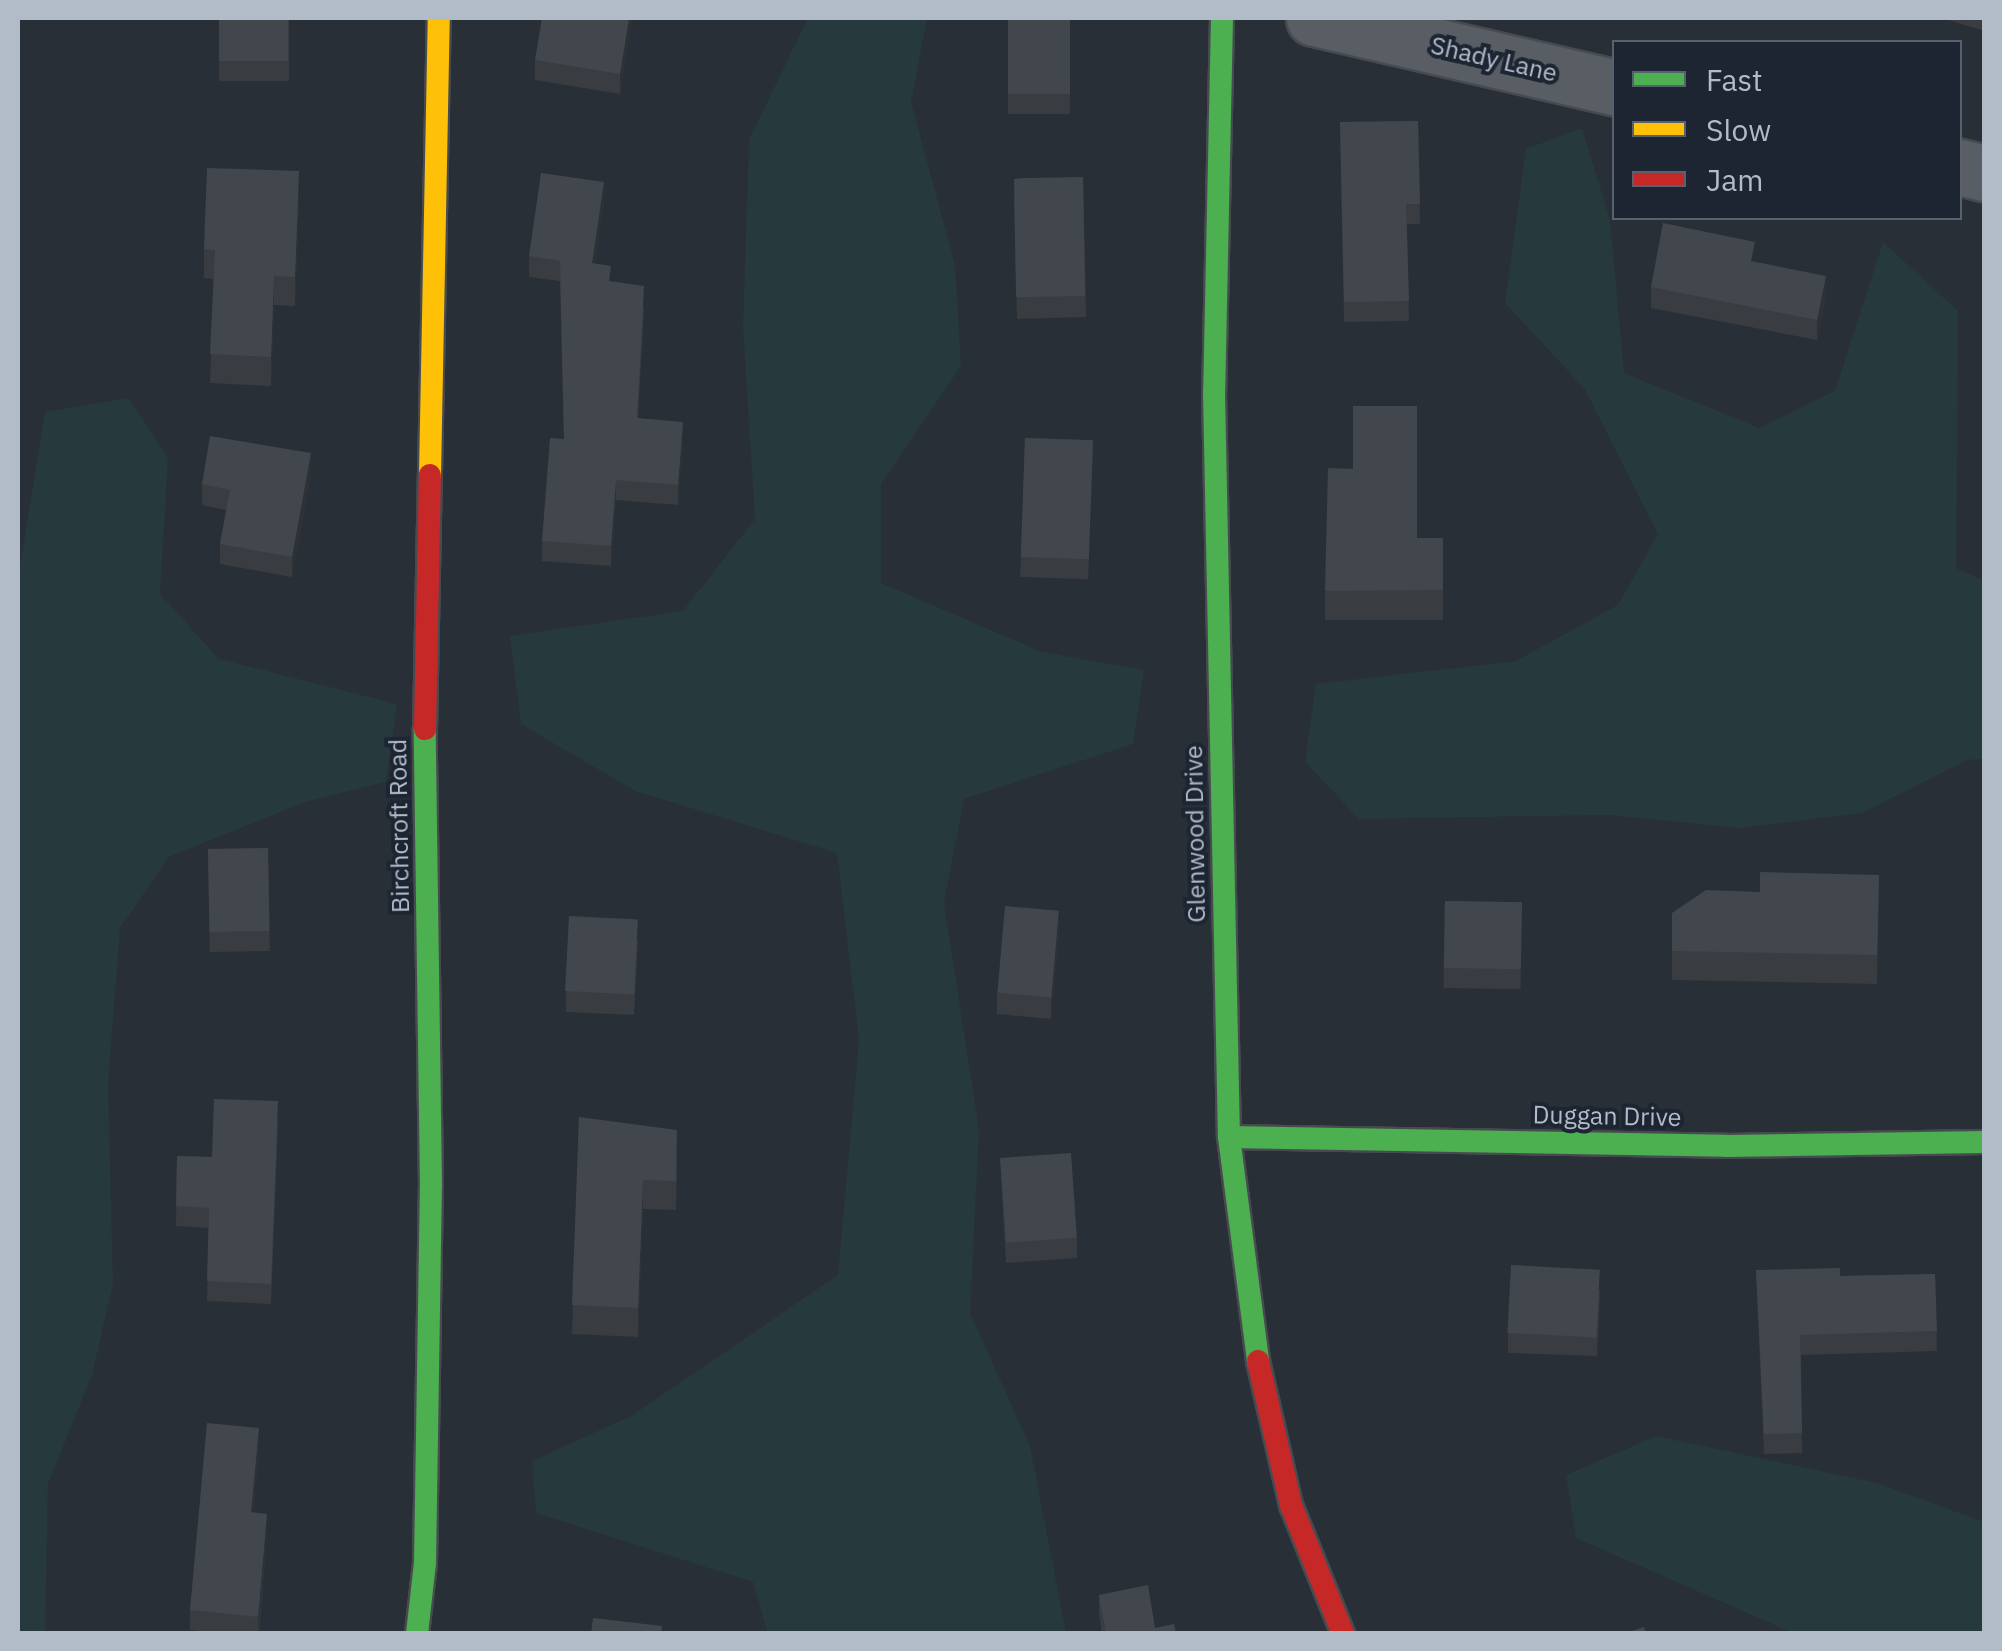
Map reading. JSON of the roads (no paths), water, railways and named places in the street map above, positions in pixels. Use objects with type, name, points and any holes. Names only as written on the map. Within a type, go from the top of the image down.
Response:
[{"type":"street","name":"Birchcroft Road","points":[[418,1634],[425,1563],[430,1205],[425,709],[439,18]]},
{"type":"street","name":"Glenwood Drive","points":[[1222,18],[1214,392],[1229,1137],[1261,1384],[1291,1505],[1344,1634]]},
{"type":"street","name":"Shady Lane","points":[[1314,18],[1612,87]]},
{"type":"street","name":"Duggan Drive","points":[[1229,1137],[1726,1146],[1984,1142]]}]
